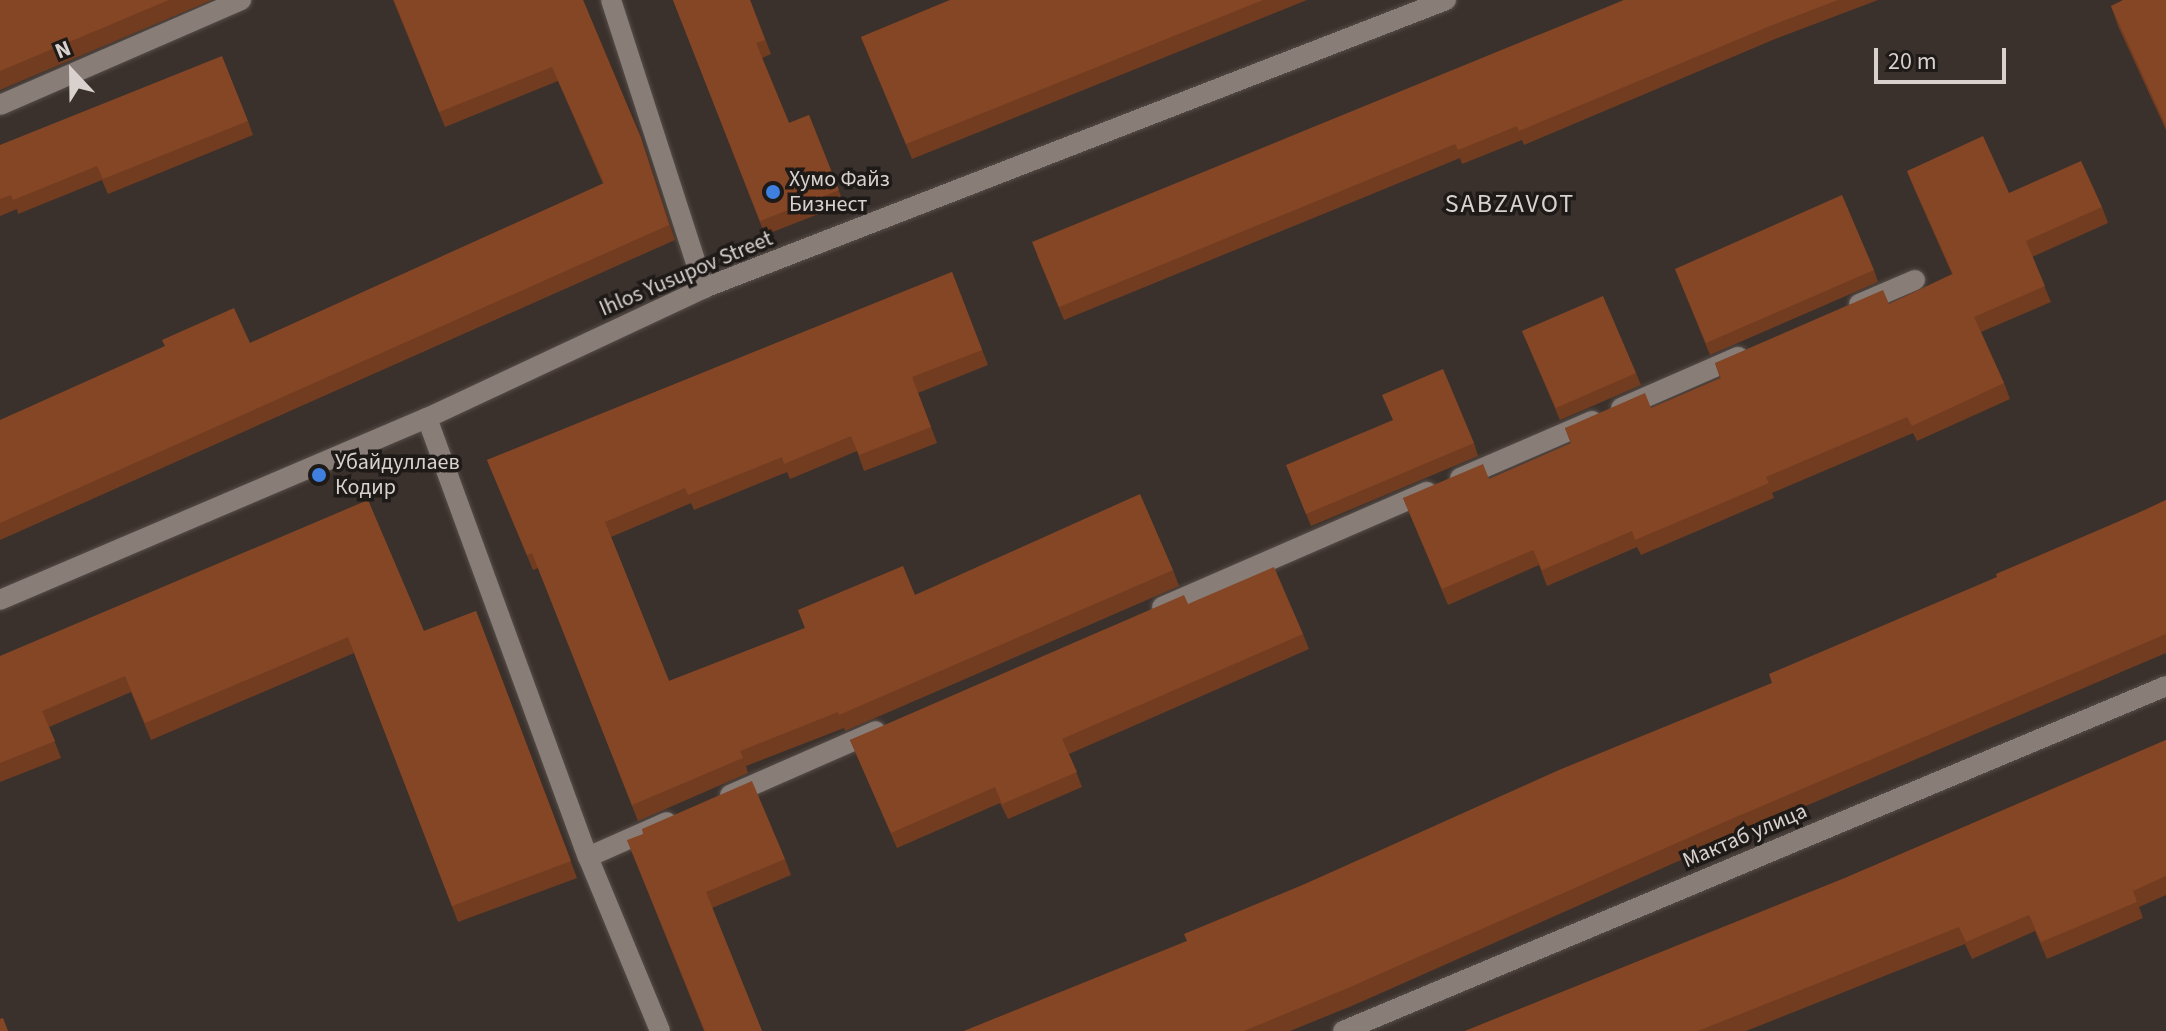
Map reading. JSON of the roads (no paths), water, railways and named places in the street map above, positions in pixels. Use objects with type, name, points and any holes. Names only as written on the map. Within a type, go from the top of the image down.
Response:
[{"type":"street","points":[[0,105],[241,0]]},
{"type":"street","points":[[611,0],[704,288]]},
{"type":"street","name":"Ihlos Yusupov Street","points":[[0,600],[427,418],[704,288],[1446,0]]},
{"type":"street","points":[[1842,312],[1915,280]]},
{"type":"street","points":[[1142,616],[1754,350]]},
{"type":"street","points":[[427,418],[588,857],[660,1031]]},
{"type":"street","name":"Мактаб улица","points":[[1343,1031],[2166,686]]},
{"type":"street","points":[[588,857],[894,724]]},
{"type":"place","name":"Хумо Файз Бизнест","points":[[773,192]]},
{"type":"place","name":"Убайдуллаев Кодир","points":[[319,475]]},
{"type":"district","name":"SABZAVOT","points":[[1510,204]]}]
